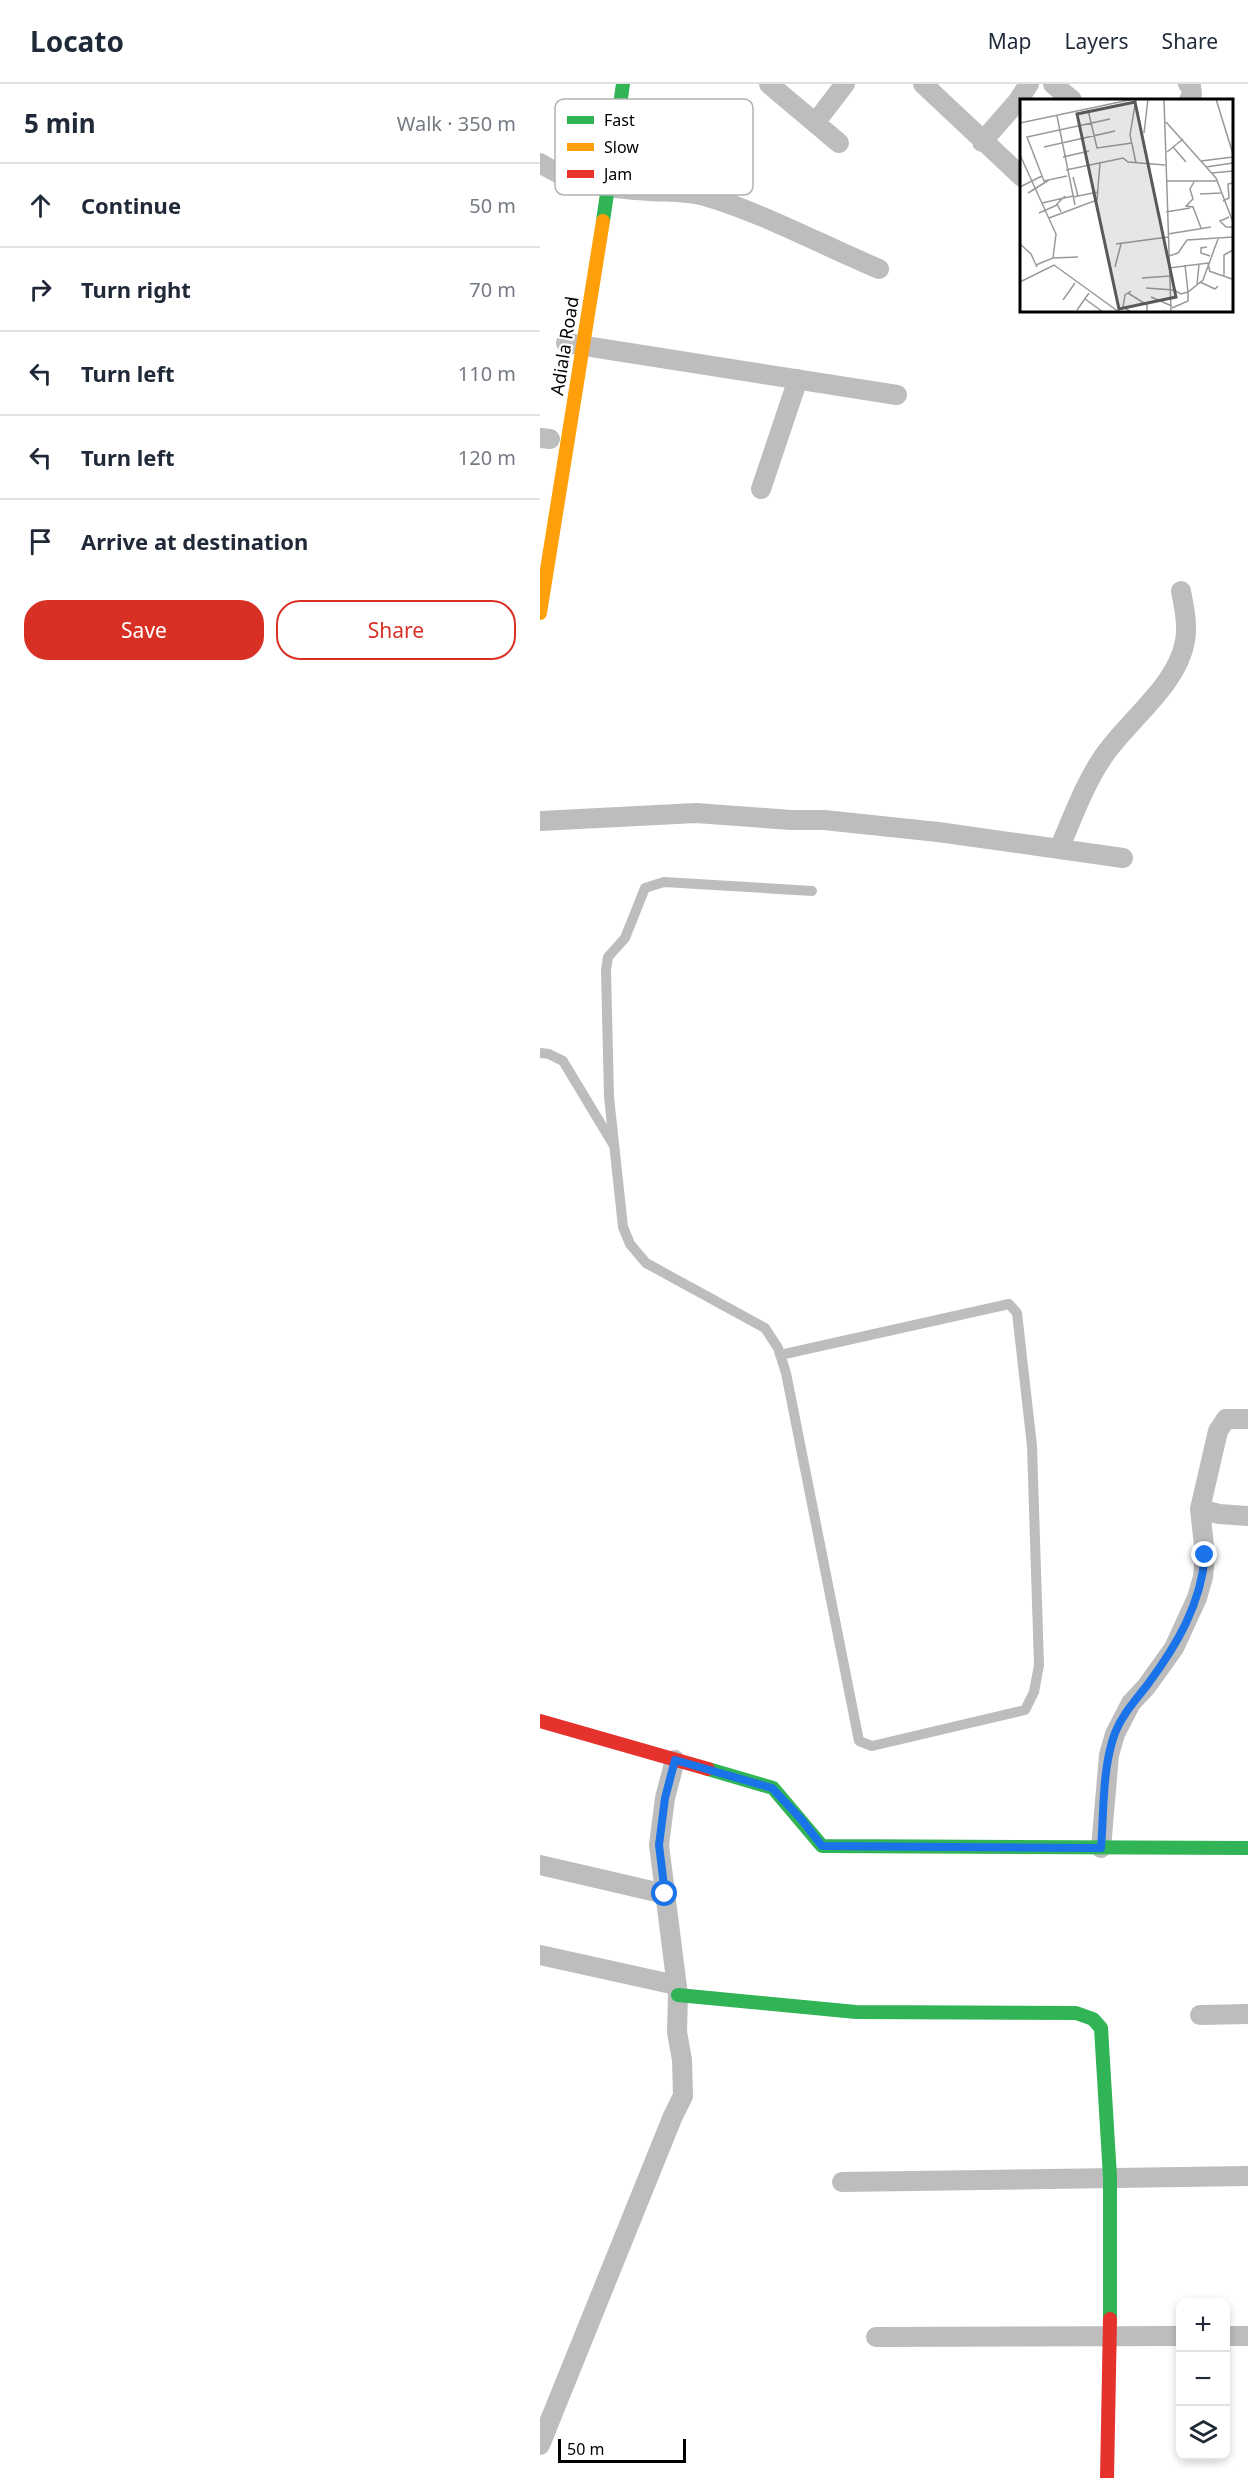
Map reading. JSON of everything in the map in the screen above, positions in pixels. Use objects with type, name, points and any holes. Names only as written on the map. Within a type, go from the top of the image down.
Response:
[{"type":"street","name":"Adiala Road","points":[[619,99],[623,84]]},
{"type":"street","points":[[769,84],[839,143]]},
{"type":"street","points":[[815,123],[845,84]]},
{"type":"street","points":[[923,84],[982,142],[1020,175]]},
{"type":"street","points":[[982,142],[1017,102],[1029,84]]},
{"type":"street","points":[[1053,84],[1071,99]]},
{"type":"street","points":[[1188,84],[1191,86],[1192,94],[1190,99]]},
{"type":"street","points":[[540,163],[555,172]]},
{"type":"street","name":"Adiala Road","points":[[540,613],[570,343],[594,195]]},
{"type":"street","points":[[698,195],[738,207],[879,269]]},
{"type":"street","points":[[570,343],[897,395]]},
{"type":"street","points":[[761,489],[798,380]]},
{"type":"street","points":[[1059,849],[1100,760],[1117,736],[1161,689],[1178,662],[1185,642],[1185,616],[1181,591]]},
{"type":"street","points":[[540,821],[696,813],[836,821],[938,832],[1123,858]]},
{"type":"street","points":[[1101,1848],[1109,1755],[1115,1734],[1131,1703],[1146,1687],[1174,1648],[1197,1598],[1203,1577],[1205,1555],[1200,1509],[1218,1431],[1226,1419],[1248,1419]]},
{"type":"street","points":[[1200,1509],[1219,1514],[1248,1516]]},
{"type":"street","points":[[540,1721],[772,1788],[822,1846],[1248,1848]]},
{"type":"street","points":[[540,2445],[684,2096],[682,2060],[677,2032],[677,1990],[659,1845],[665,1798],[675,1760]]},
{"type":"street","points":[[540,1865],[665,1894]]},
{"type":"street","points":[[540,1955],[677,1990],[856,2012],[1076,2013],[1093,2019],[1101,2028],[1110,2177],[1107,2478]]},
{"type":"street","points":[[1200,2015],[1248,2014]]},
{"type":"street","points":[[842,2182],[1248,2176]]},
{"type":"street","points":[[876,2337],[1176,2336]]},
{"type":"street","points":[[1230,2336],[1248,2336]]},
{"type":"lane","points":[[780,1355],[1010,1304],[1017,1313],[1032,1446],[1039,1665],[1034,1692],[1024,1710],[873,1746],[859,1741],[786,1372],[780,1355],[765,1328],[646,1263],[630,1244],[623,1227],[609,1097],[606,970],[608,957],[625,938],[645,888],[664,882],[812,891]]},
{"type":"lane","points":[[540,1053],[563,1060],[615,1147]]},
{"type":"traffic: fast","points":[[621,99],[623,84]]},
{"type":"traffic: fast","points":[[603,221],[607,195]]},
{"type":"traffic: fast","points":[[708,1769],[773,1788],[822,1846],[1248,1848]]},
{"type":"traffic: fast","points":[[678,1995],[856,2012],[1076,2013],[1093,2019],[1101,2028],[1110,2177],[1110,2319]]},
{"type":"traffic: slow","points":[[540,613],[603,221]]},
{"type":"traffic: jam","points":[[540,1721],[708,1769]]},
{"type":"traffic: jam","points":[[1107,2478],[1110,2319]]},
{"type":"route","points":[[665,1894],[659,1845],[665,1798],[675,1760],[772,1788],[783,1798],[822,1846],[1101,1848],[1109,1755],[1115,1734],[1131,1703],[1146,1687],[1174,1648],[1197,1598],[1203,1577],[1205,1555]]}]
